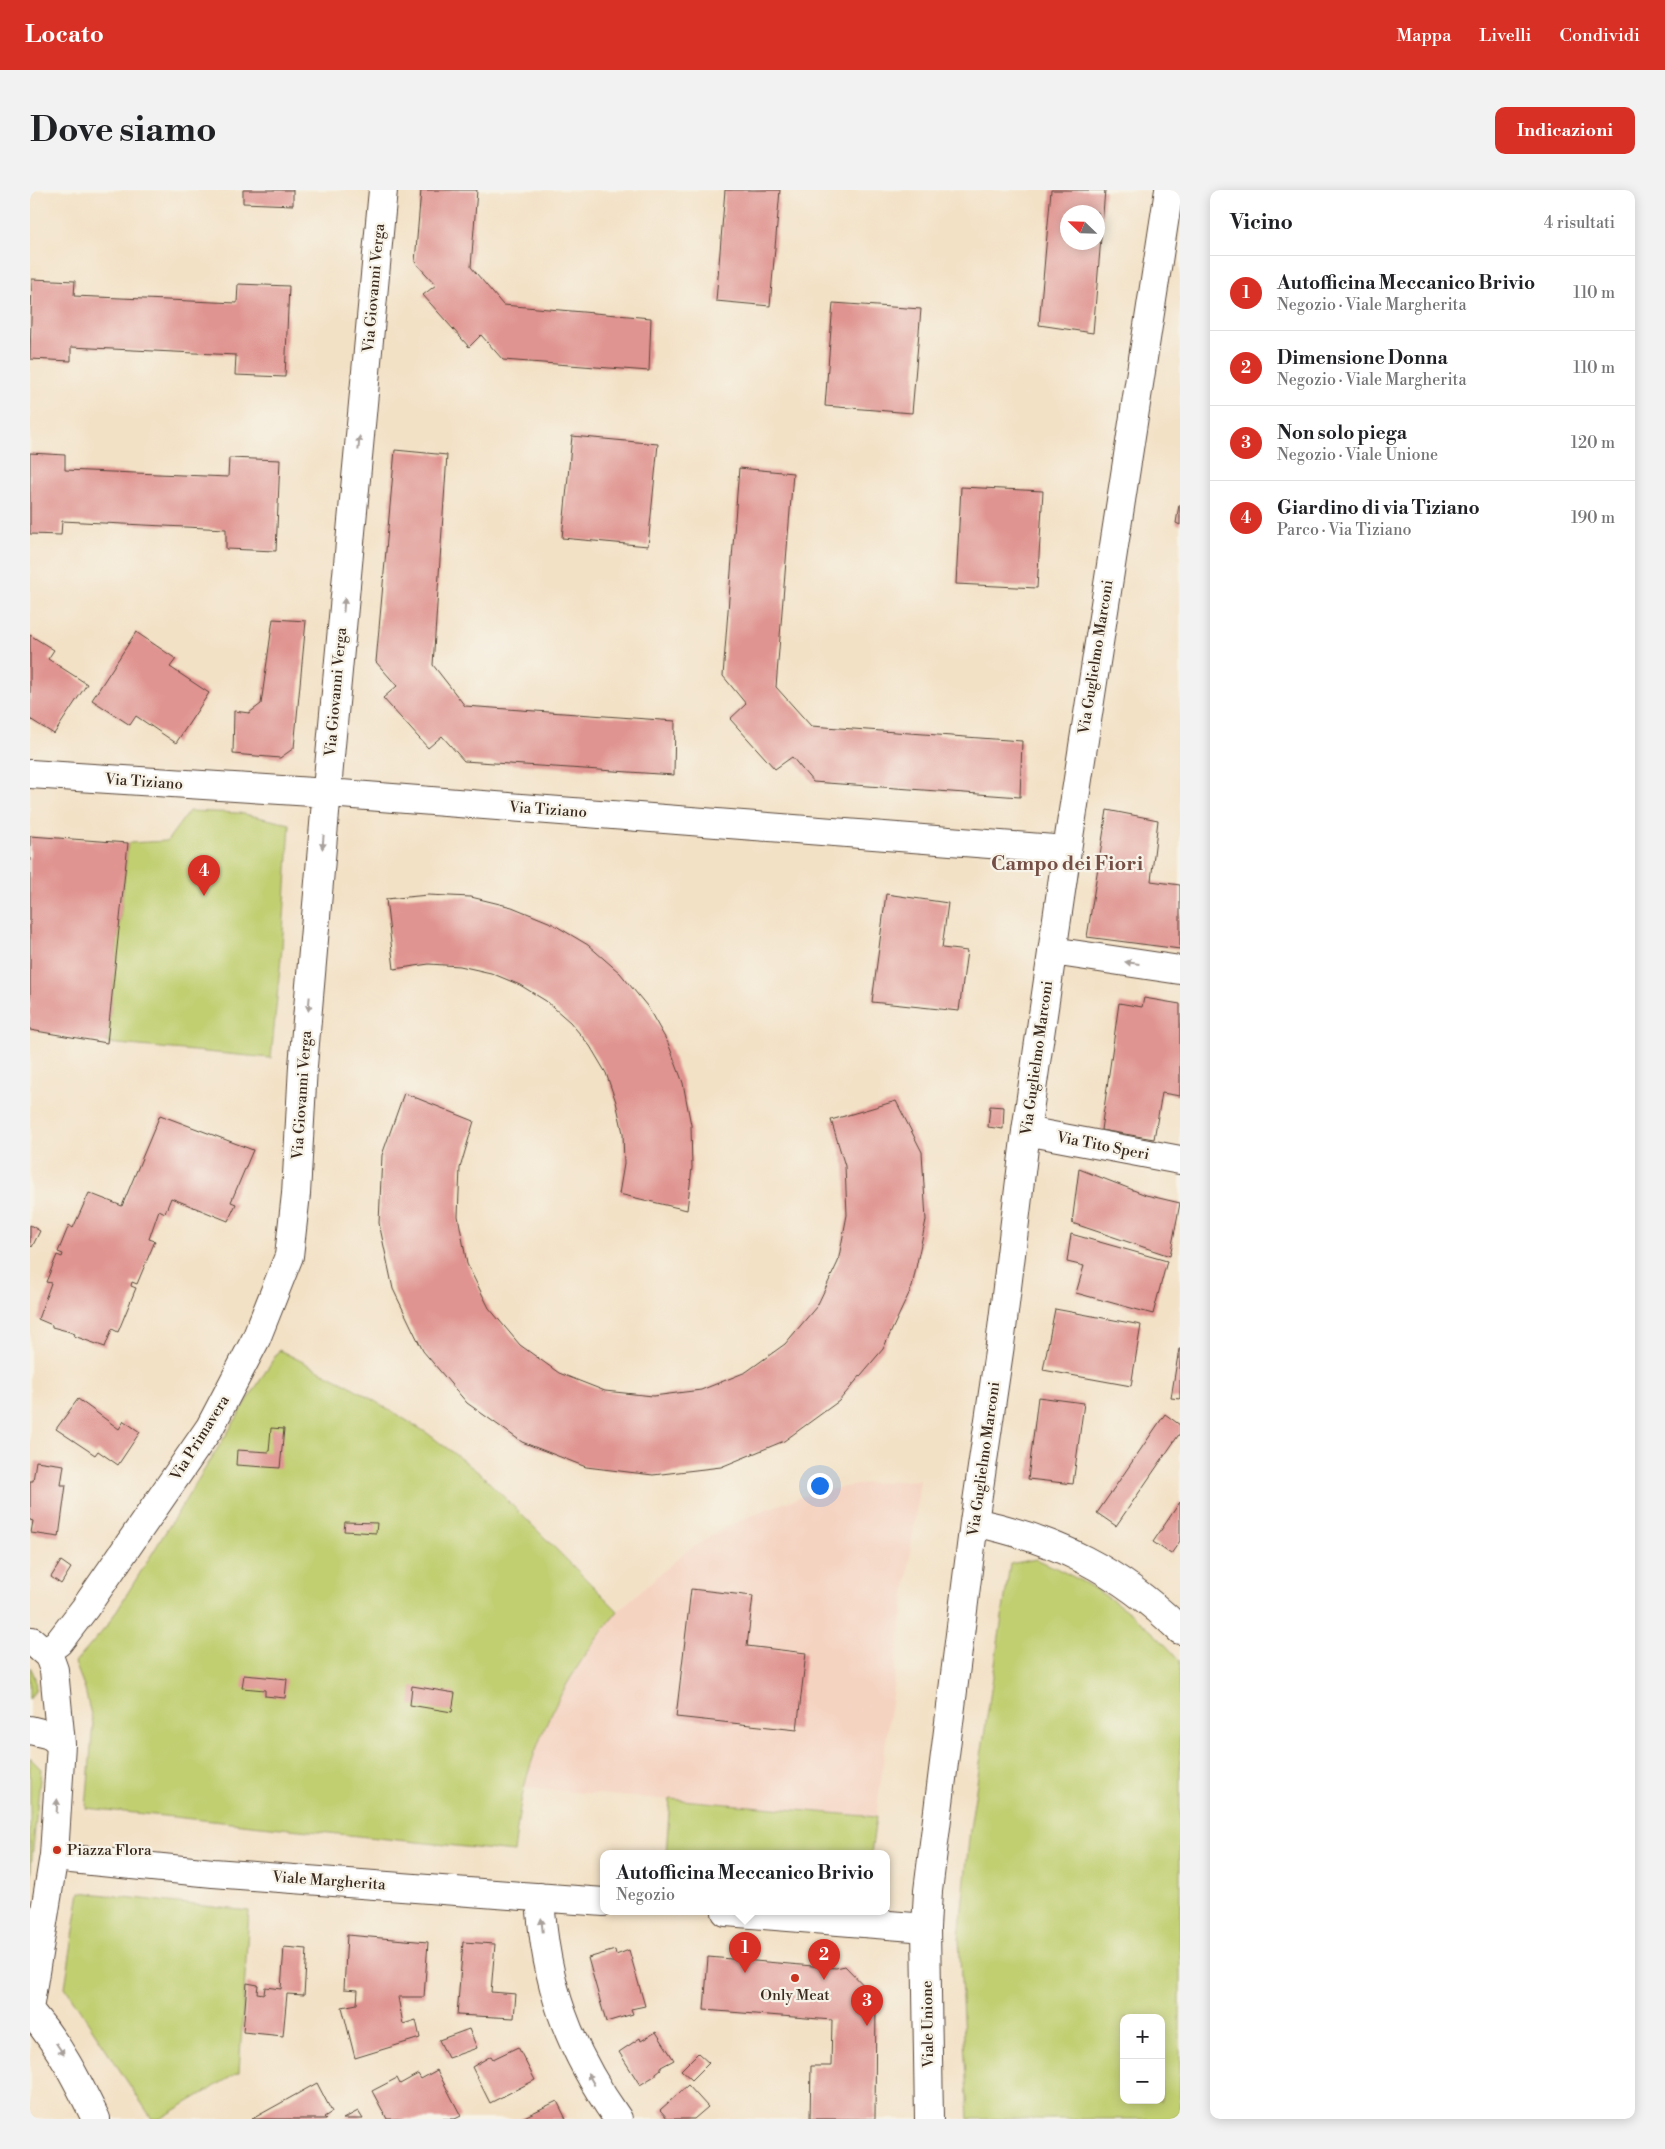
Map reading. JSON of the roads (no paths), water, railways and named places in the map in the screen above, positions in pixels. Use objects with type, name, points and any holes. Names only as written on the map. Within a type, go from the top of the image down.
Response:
[{"type":"street","name":"Via Giovanni Verga","points":[[296,1194],[303,1066],[383,190]]},
{"type":"street","name":"Via Guglielmo Marconi","points":[[926,1928],[928,1891],[974,1522],[1000,1345],[1026,1131],[1066,850],[1170,257],[1170,190]]},
{"type":"street","name":"Via Tiziano","points":[[30,774],[328,793],[1066,850]]},
{"type":"street","points":[[1052,951],[1180,970]]},
{"type":"street","name":"Via Tito Speri","points":[[1026,1131],[1180,1160]]},
{"type":"street","name":"Via Primavera","points":[[43,1656],[59,1642],[85,1608],[210,1427],[256,1339],[289,1256],[296,1194]]},
{"type":"street","points":[[974,1522],[1009,1529],[1078,1555],[1124,1582],[1156,1607],[1180,1630]]},
{"type":"street","points":[[30,2003],[38,1907],[54,1855],[61,1744],[43,1656]]},
{"type":"street","points":[[30,1730],[50,1735],[61,1744]]},
{"type":"street","name":"Viale Margherita","points":[[54,1855],[71,1859],[213,1872],[600,1902]]},
{"type":"street","points":[[540,1897],[549,1971],[562,2018],[583,2065],[596,2088],[618,2119]]},
{"type":"street","points":[[764,1915],[926,1928]]},
{"type":"street","name":"Viale Unione","points":[[926,1928],[929,2119]]},
{"type":"street","points":[[30,2011],[46,2029],[69,2063],[96,2119]]},
{"type":"place","name":"Giardino di via Tiziano","points":[[204,896]]},
{"type":"place","name":"Piazza Flora","points":[[57,1850]]},
{"type":"place","name":"Autofficina Meccanico Brivio","points":[[745,1973]]},
{"type":"place","name":"Only Meat","points":[[795,1978]]},
{"type":"place","name":"Dimensione Donna","points":[[824,1980]]},
{"type":"place","name":"Non solo piega","points":[[867,2026]]},
{"type":"district","name":"Campo dei Fiori","points":[[1067,864]]}]
